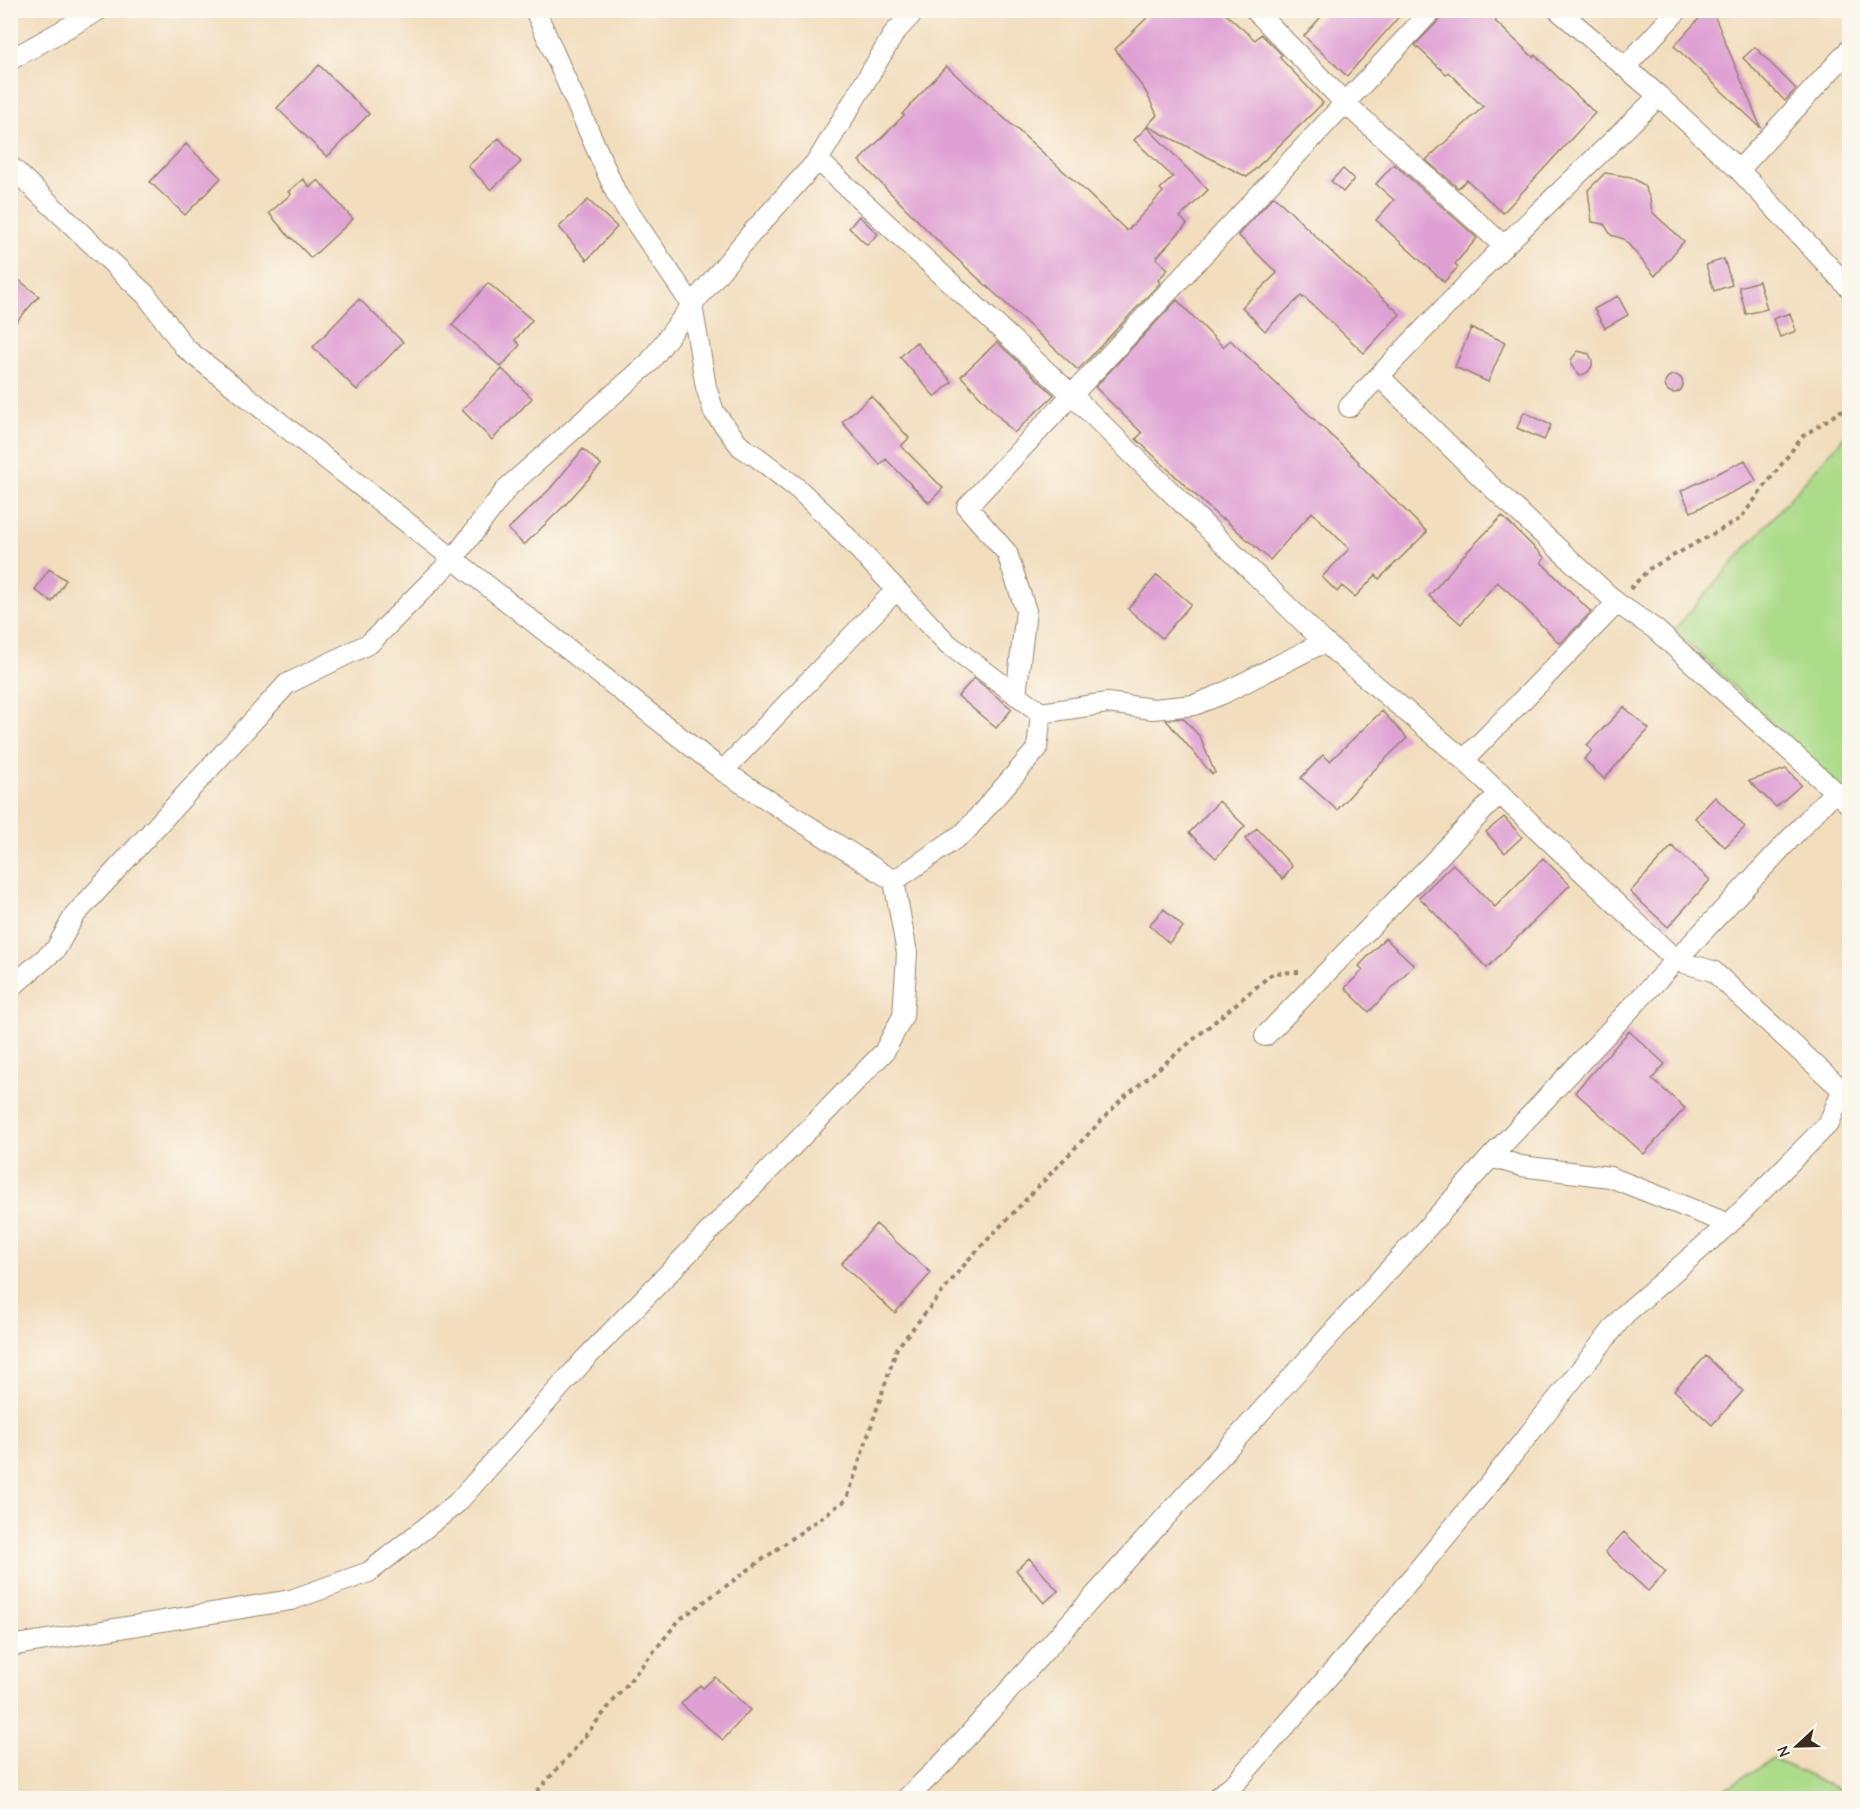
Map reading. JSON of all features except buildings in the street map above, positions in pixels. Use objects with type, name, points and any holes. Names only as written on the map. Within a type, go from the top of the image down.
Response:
[{"type":"street","points":[[10,60],[99,10]]},
{"type":"street","points":[[535,10],[617,195],[692,305],[706,387],[714,412],[741,447],[798,489],[828,517],[948,644],[1041,713],[1107,703],[1153,710],[1194,705],[1222,694],[1324,642]]},
{"type":"street","points":[[10,988],[56,949],[74,916],[287,684],[370,643],[454,558],[508,487],[650,363],[692,305],[750,235],[818,160],[895,32],[916,10]]},
{"type":"street","points":[[1255,10],[1346,104],[1504,246]]},
{"type":"street","points":[[1016,694],[1026,611],[1007,553],[968,507],[1432,10]]},
{"type":"street","points":[[1558,10],[1659,96],[1739,170],[1850,289]]},
{"type":"street","points":[[1625,67],[1678,10]]},
{"type":"street","points":[[1739,170],[1850,49]]},
{"type":"street","points":[[1349,407],[1504,246],[1659,96]]},
{"type":"street","points":[[818,160],[1072,395],[1324,642],[1464,760],[1677,961],[1713,971],[1847,1090],[1829,1123],[1729,1224],[1625,1314],[1356,1645],[1238,1780],[1217,1798]]},
{"type":"street","points":[[10,166],[147,296],[185,348],[723,771],[894,881],[907,953],[903,1016],[884,1052],[585,1359],[457,1503],[369,1572],[291,1600],[10,1646]]},
{"type":"street","points":[[1379,376],[1482,478],[1617,603],[1656,629],[1850,805]]},
{"type":"street","points":[[723,771],[896,590]]},
{"type":"street","points":[[1464,760],[1617,603]]},
{"type":"street","points":[[894,881],[965,832],[1036,749],[1041,713]]},
{"type":"street","points":[[907,1798],[945,1761],[1491,1157],[1835,791]]},
{"type":"street","points":[[1265,1036],[1500,793]]},
{"type":"street","points":[[1491,1157],[1521,1166],[1610,1177],[1729,1224]]},
{"type":"path","points":[[1617,603],[1649,569],[1740,519],[1803,436],[1850,405]]},
{"type":"path","points":[[531,1798],[568,1757],[680,1619],[847,1499],[897,1348],[969,1259],[1120,1100],[1273,973],[1327,972]]},
{"type":"green space","points":[[1849,431],[1849,796],[1674,630]]},
{"type":"green space","points":[[1773,1759],[1849,1794],[1849,1798],[1709,1798]]}]
